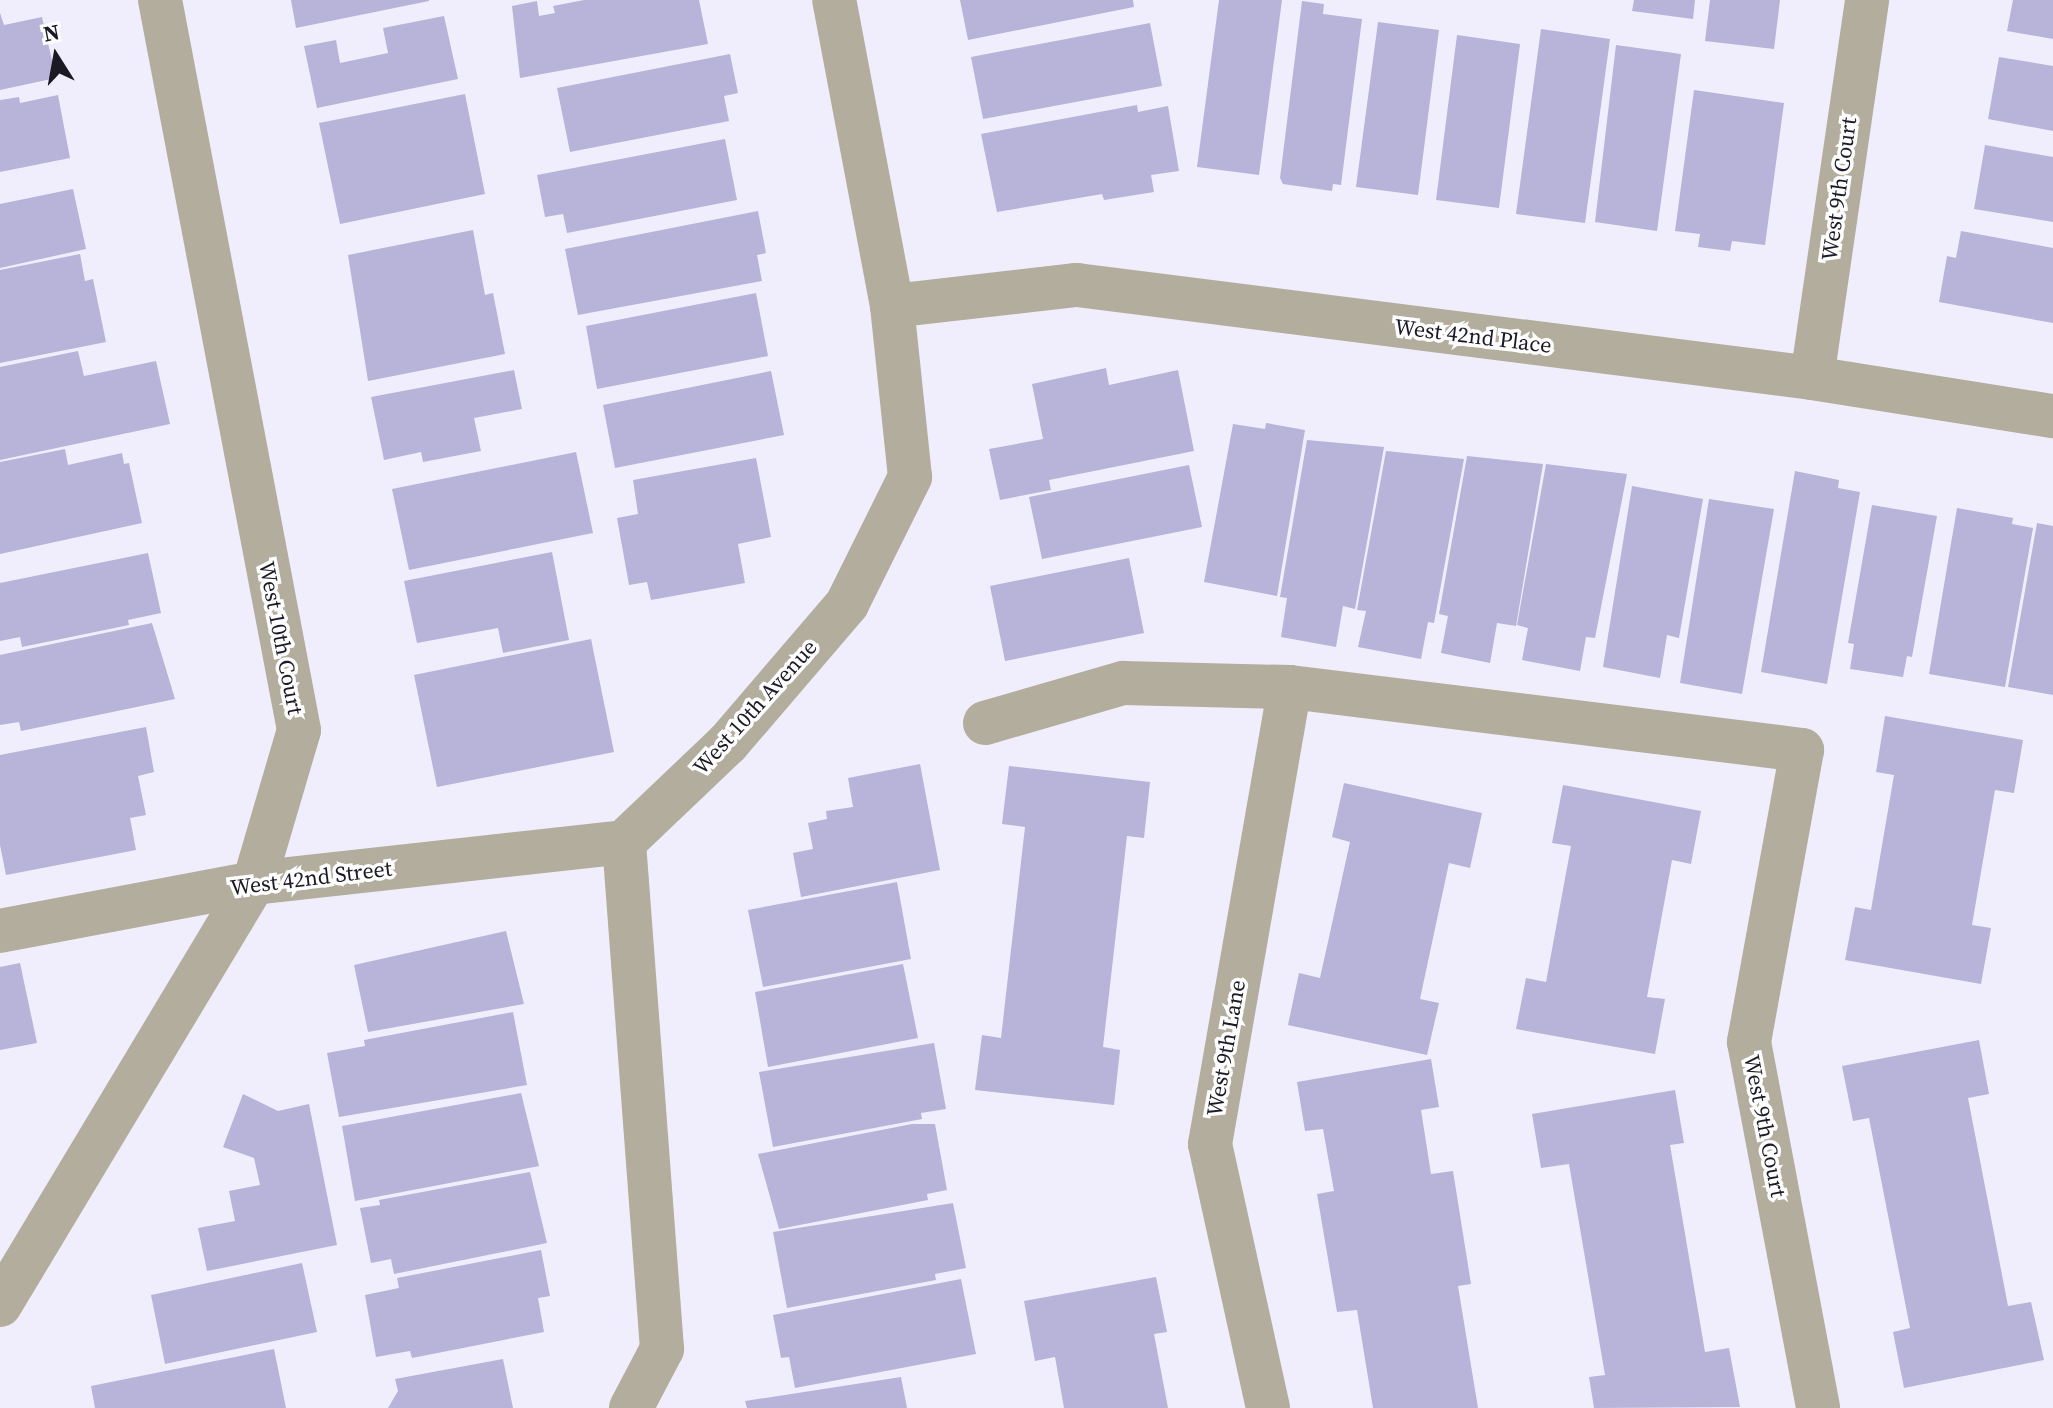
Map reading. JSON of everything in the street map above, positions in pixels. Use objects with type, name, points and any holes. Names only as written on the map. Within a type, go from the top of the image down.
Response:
[{"type":"street","name":"West 10th Court","points":[[0,1305],[254,883],[299,730],[160,0]]},
{"type":"street","name":"West 10th Avenue","points":[[624,842],[728,743],[847,604],[910,477],[892,306],[834,0]]},
{"type":"street","name":"West 9th Court","points":[[1812,378],[1867,0]]},
{"type":"street","name":"West 42nd Place","points":[[892,306],[1077,285],[1812,378],[2053,416]]},
{"type":"street","points":[[985,723],[1123,683],[1290,687]]},
{"type":"street","name":"West 9th Court","points":[[1290,687],[1802,750],[1749,1042],[1818,1408]]},
{"type":"street","name":"West 9th Lane","points":[[1268,1408],[1210,1144],[1290,687]]},
{"type":"street","name":"West 42nd Street","points":[[0,931],[254,883],[624,842]]},
{"type":"street","points":[[624,842],[662,1349],[631,1408]]},
{"type":"building","points":[[291,0],[429,0],[429,1],[296,28]]},
{"type":"building","points":[[584,0],[699,0],[708,44],[520,78],[512,6],[537,1],[539,16],[555,13],[553,6]]},
{"type":"building","points":[[960,0],[1133,0],[1134,7],[968,40]]},
{"type":"building","points":[[1219,0],[1282,0],[1259,175],[1197,167]]},
{"type":"building","points":[[1634,0],[1695,0],[1693,19],[1632,11]]},
{"type":"building","points":[[1710,0],[1780,0],[1774,49],[1705,41]]},
{"type":"building","points":[[2013,0],[2053,0],[2053,39],[2007,31]]},
{"type":"building","points":[[1302,1],[1324,4],[1323,14],[1362,19],[1341,185],[1333,184],[1332,191],[1283,184],[1280,178]]},
{"type":"building","points":[[0,13],[4,25],[42,17],[56,78],[0,90]]},
{"type":"building","points":[[444,16],[458,79],[317,108],[304,46],[336,40],[340,63],[388,53],[383,28]]},
{"type":"building","points":[[1378,22],[1439,30],[1418,195],[1356,187]]},
{"type":"building","points":[[1150,23],[1162,86],[983,119],[971,57]]},
{"type":"building","points":[[1541,29],[1610,39],[1585,223],[1516,214]]},
{"type":"building","points":[[1457,35],[1520,44],[1499,208],[1436,200]]},
{"type":"building","points":[[1616,45],[1681,54],[1657,231],[1595,222]]},
{"type":"building","points":[[730,54],[738,93],[724,96],[729,121],[570,152],[557,88]]},
{"type":"building","points":[[1999,57],[2053,66],[2053,131],[1988,119]]},
{"type":"building","points":[[1694,90],[1784,103],[1765,245],[1732,241],[1730,251],[1698,247],[1700,234],[1675,231]]},
{"type":"building","points":[[465,94],[485,194],[340,224],[319,123]]},
{"type":"building","points":[[58,95],[70,158],[0,172],[0,100],[19,97],[20,103]]},
{"type":"building","points":[[1137,105],[1138,112],[1168,106],[1179,171],[1151,175],[1154,192],[1104,200],[1102,194],[997,212],[981,134]]},
{"type":"building","points":[[725,139],[737,200],[567,233],[563,214],[545,217],[537,175]]},
{"type":"building","points":[[1985,145],[2053,157],[2053,222],[1974,209]]},
{"type":"building","points":[[73,189],[86,249],[0,268],[0,204]]},
{"type":"building","points":[[758,211],[766,253],[757,255],[762,281],[578,315],[565,249]]},
{"type":"building","points":[[473,230],[485,295],[493,293],[505,354],[368,381],[348,255]]},
{"type":"building","points":[[1961,231],[2053,248],[2053,323],[1939,302],[1947,256],[1956,258]]},
{"type":"building","points":[[80,254],[85,281],[93,279],[106,342],[0,363],[0,270]]},
{"type":"building","points":[[756,293],[768,356],[597,389],[586,326]]},
{"type":"building","points":[[78,351],[84,376],[156,361],[170,424],[0,460],[0,367]]},
{"type":"building","points":[[1106,368],[1109,385],[1178,370],[1194,451],[1049,480],[1051,490],[1000,500],[989,449],[1043,439],[1032,384]]},
{"type":"building","points":[[514,370],[522,409],[474,418],[481,451],[423,462],[421,452],[384,460],[371,397]]},
{"type":"building","points":[[771,371],[784,435],[615,468],[603,405]]},
{"type":"building","points":[[1266,423],[1305,430],[1277,596],[1204,582],[1233,424],[1265,429]]},
{"type":"building","points":[[1307,440],[1384,447],[1355,609],[1343,606],[1336,647],[1281,637],[1287,598],[1280,597]]},
{"type":"building","points":[[65,449],[68,465],[122,453],[124,464],[129,463],[142,523],[0,554],[0,462]]},
{"type":"building","points":[[1386,451],[1464,459],[1434,623],[1428,622],[1421,659],[1358,647],[1366,611],[1357,610]]},
{"type":"building","points":[[576,452],[593,533],[409,570],[392,489]]},
{"type":"building","points":[[1467,456],[1543,464],[1516,626],[1497,623],[1490,663],[1441,653],[1448,616],[1439,614]]},
{"type":"building","points":[[756,458],[771,537],[738,544],[745,583],[651,600],[647,582],[629,585],[617,518],[638,514],[633,480]]},
{"type":"building","points":[[1546,464],[1627,474],[1595,638],[1586,637],[1580,671],[1522,660],[1528,628],[1517,625]]},
{"type":"building","points":[[1189,465],[1202,527],[1042,559],[1029,497]]},
{"type":"building","points":[[1795,471],[1839,480],[1838,488],[1860,492],[1827,684],[1761,672]]},
{"type":"building","points":[[1632,486],[1703,499],[1679,638],[1667,635],[1660,678],[1603,667]]},
{"type":"building","points":[[1709,499],[1774,509],[1742,694],[1680,683]]},
{"type":"building","points":[[1872,505],[1937,516],[1912,657],[1907,656],[1903,677],[1850,669],[1854,644],[1848,643]]},
{"type":"building","points":[[1957,508],[2013,518],[2012,524],[2033,528],[2005,687],[1929,674]]},
{"type":"building","points":[[2037,523],[2053,526],[2053,695],[2008,687]]},
{"type":"building","points":[[552,552],[569,640],[503,653],[498,628],[417,643],[404,581]]},
{"type":"building","points":[[148,553],[161,613],[128,620],[129,625],[22,647],[20,637],[0,641],[0,583]]},
{"type":"building","points":[[1129,558],[1144,633],[1005,661],[990,586]]},
{"type":"building","points":[[152,623],[175,699],[21,731],[19,722],[0,725],[0,655]]},
{"type":"building","points":[[591,639],[614,752],[437,787],[414,675]]},
{"type":"building","points":[[1885,716],[2023,740],[2014,793],[1995,790],[1972,925],[1991,928],[1981,984],[1845,960],[1855,907],[1871,910],[1894,775],[1876,772]]},
{"type":"building","points":[[146,727],[154,772],[138,776],[146,815],[130,818],[136,850],[6,875],[0,845],[0,755]]},
{"type":"building","points":[[920,764],[940,870],[801,897],[793,853],[813,849],[808,823],[827,819],[826,811],[853,807],[848,778]]},
{"type":"building","points":[[1009,766],[1150,782],[1144,838],[1127,836],[1103,1047],[1120,1050],[1114,1105],[975,1090],[982,1035],[1001,1038],[1025,827],[1002,824]]},
{"type":"building","points":[[1344,783],[1482,813],[1470,868],[1449,863],[1420,999],[1439,1003],[1427,1055],[1288,1025],[1299,973],[1320,978],[1350,842],[1332,837]]},
{"type":"building","points":[[1563,785],[1701,811],[1691,864],[1672,860],[1647,997],[1665,999],[1655,1054],[1516,1029],[1526,978],[1546,982],[1571,846],[1552,843]]},
{"type":"building","points":[[897,882],[911,959],[763,987],[748,910]]},
{"type":"building","points":[[506,931],[524,1004],[368,1032],[354,965]]},
{"type":"building","points":[[20,963],[37,1043],[0,1050],[0,967]]},
{"type":"building","points":[[903,964],[918,1038],[768,1067],[755,992]]},
{"type":"building","points":[[513,1012],[527,1085],[339,1117],[327,1053],[365,1046],[364,1040]]},
{"type":"building","points":[[1979,1040],[1989,1094],[1968,1098],[2008,1306],[2031,1302],[2044,1360],[1904,1388],[1893,1332],[1910,1328],[1869,1118],[1853,1121],[1842,1066]]},
{"type":"building","points":[[934,1043],[946,1109],[921,1113],[922,1119],[773,1147],[759,1072]]},
{"type":"building","points":[[1431,1059],[1439,1107],[1421,1110],[1431,1174],[1453,1171],[1471,1284],[1458,1286],[1478,1408],[1373,1408],[1357,1310],[1337,1312],[1317,1194],[1334,1191],[1323,1129],[1305,1131],[1297,1082]]},
{"type":"building","points":[[1675,1090],[1684,1143],[1670,1145],[1705,1352],[1729,1348],[1740,1407],[1594,1408],[1589,1377],[1605,1375],[1569,1164],[1541,1168],[1532,1114]]},
{"type":"building","points":[[521,1093],[539,1166],[355,1201],[342,1126]]},
{"type":"building","points":[[243,1094],[278,1111],[309,1104],[337,1245],[207,1271],[198,1228],[235,1221],[229,1191],[260,1185],[254,1158],[223,1147]]},
{"type":"building","points":[[912,1124],[935,1124],[947,1190],[927,1194],[928,1200],[779,1229],[758,1154]]},
{"type":"building","points":[[530,1172],[547,1243],[394,1274],[391,1259],[371,1263],[360,1208],[380,1205],[379,1200]]},
{"type":"building","points":[[953,1203],[966,1268],[935,1274],[936,1280],[787,1308],[773,1232]]},
{"type":"building","points":[[541,1250],[550,1296],[538,1298],[544,1332],[412,1358],[410,1351],[376,1357],[365,1295],[399,1288],[397,1278]]},
{"type":"building","points":[[302,1263],[317,1332],[165,1364],[151,1295]]},
{"type":"building","points":[[1156,1277],[1167,1332],[1154,1334],[1168,1408],[1064,1408],[1055,1357],[1035,1361],[1024,1301]]},
{"type":"building","points":[[961,1279],[976,1354],[795,1388],[789,1357],[781,1358],[773,1315]]},
{"type":"building","points":[[274,1349],[286,1408],[95,1408],[91,1386]]},
{"type":"building","points":[[503,1359],[513,1408],[388,1408],[398,1391],[395,1379]]},
{"type":"building","points":[[901,1377],[907,1408],[747,1408],[745,1401]]}]
